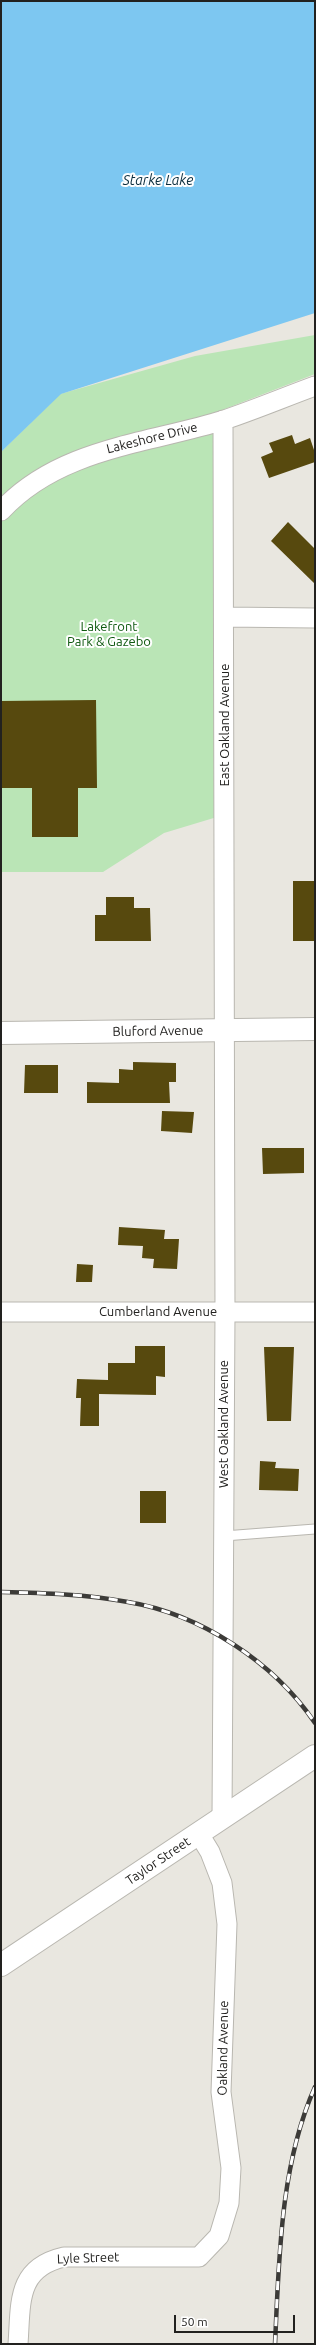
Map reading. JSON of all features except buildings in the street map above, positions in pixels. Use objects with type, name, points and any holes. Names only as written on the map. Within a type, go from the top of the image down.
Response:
[{"type":"street","name":"Lakeshore Drive","points":[[1,510],[43,476],[102,450],[223,420],[315,386]]},
{"type":"street","name":"East Oakland Avenue","points":[[223,420],[225,617],[224,1030]]},
{"type":"street","points":[[225,617],[315,618]]},
{"type":"street","name":"Bluford Avenue","points":[[1,1033],[315,1029]]},
{"type":"street","name":"West Oakland Avenue","points":[[222,1818],[225,1313],[224,1030]]},
{"type":"street","name":"Cumberland Avenue","points":[[1,1312],[315,1312]]},
{"type":"street","name":"Taylor Street","points":[[1,1965],[315,1756]]},
{"type":"street","name":"Oakland Avenue","points":[[199,1834],[210,1852],[222,1883],[227,1924],[221,2092],[230,2168],[229,2203],[219,2236],[199,2257]]},
{"type":"street","name":"Lyle Street","points":[[18,2344],[22,2293],[34,2270],[48,2260],[64,2256],[199,2257]]},
{"type":"lane","points":[[224,1536],[315,1529]]},
{"type":"green space","name":"Lakefront Park & Gazebo","points":[[315,335],[315,374],[217,412],[217,817],[164,833],[103,872],[1,872],[1,452],[60,394],[195,356]]},
{"type":"water","name":"Starke Lake","points":[[1,1],[315,1],[315,313],[61,394],[1,452]]},
{"type":"railway","points":[[1,1592],[64,1594],[112,1599],[155,1608],[182,1617],[208,1629],[257,1661],[279,1680],[315,1723]]},
{"type":"railway","points":[[275,2344],[280,2246],[288,2180],[303,2117],[315,2087]]}]
